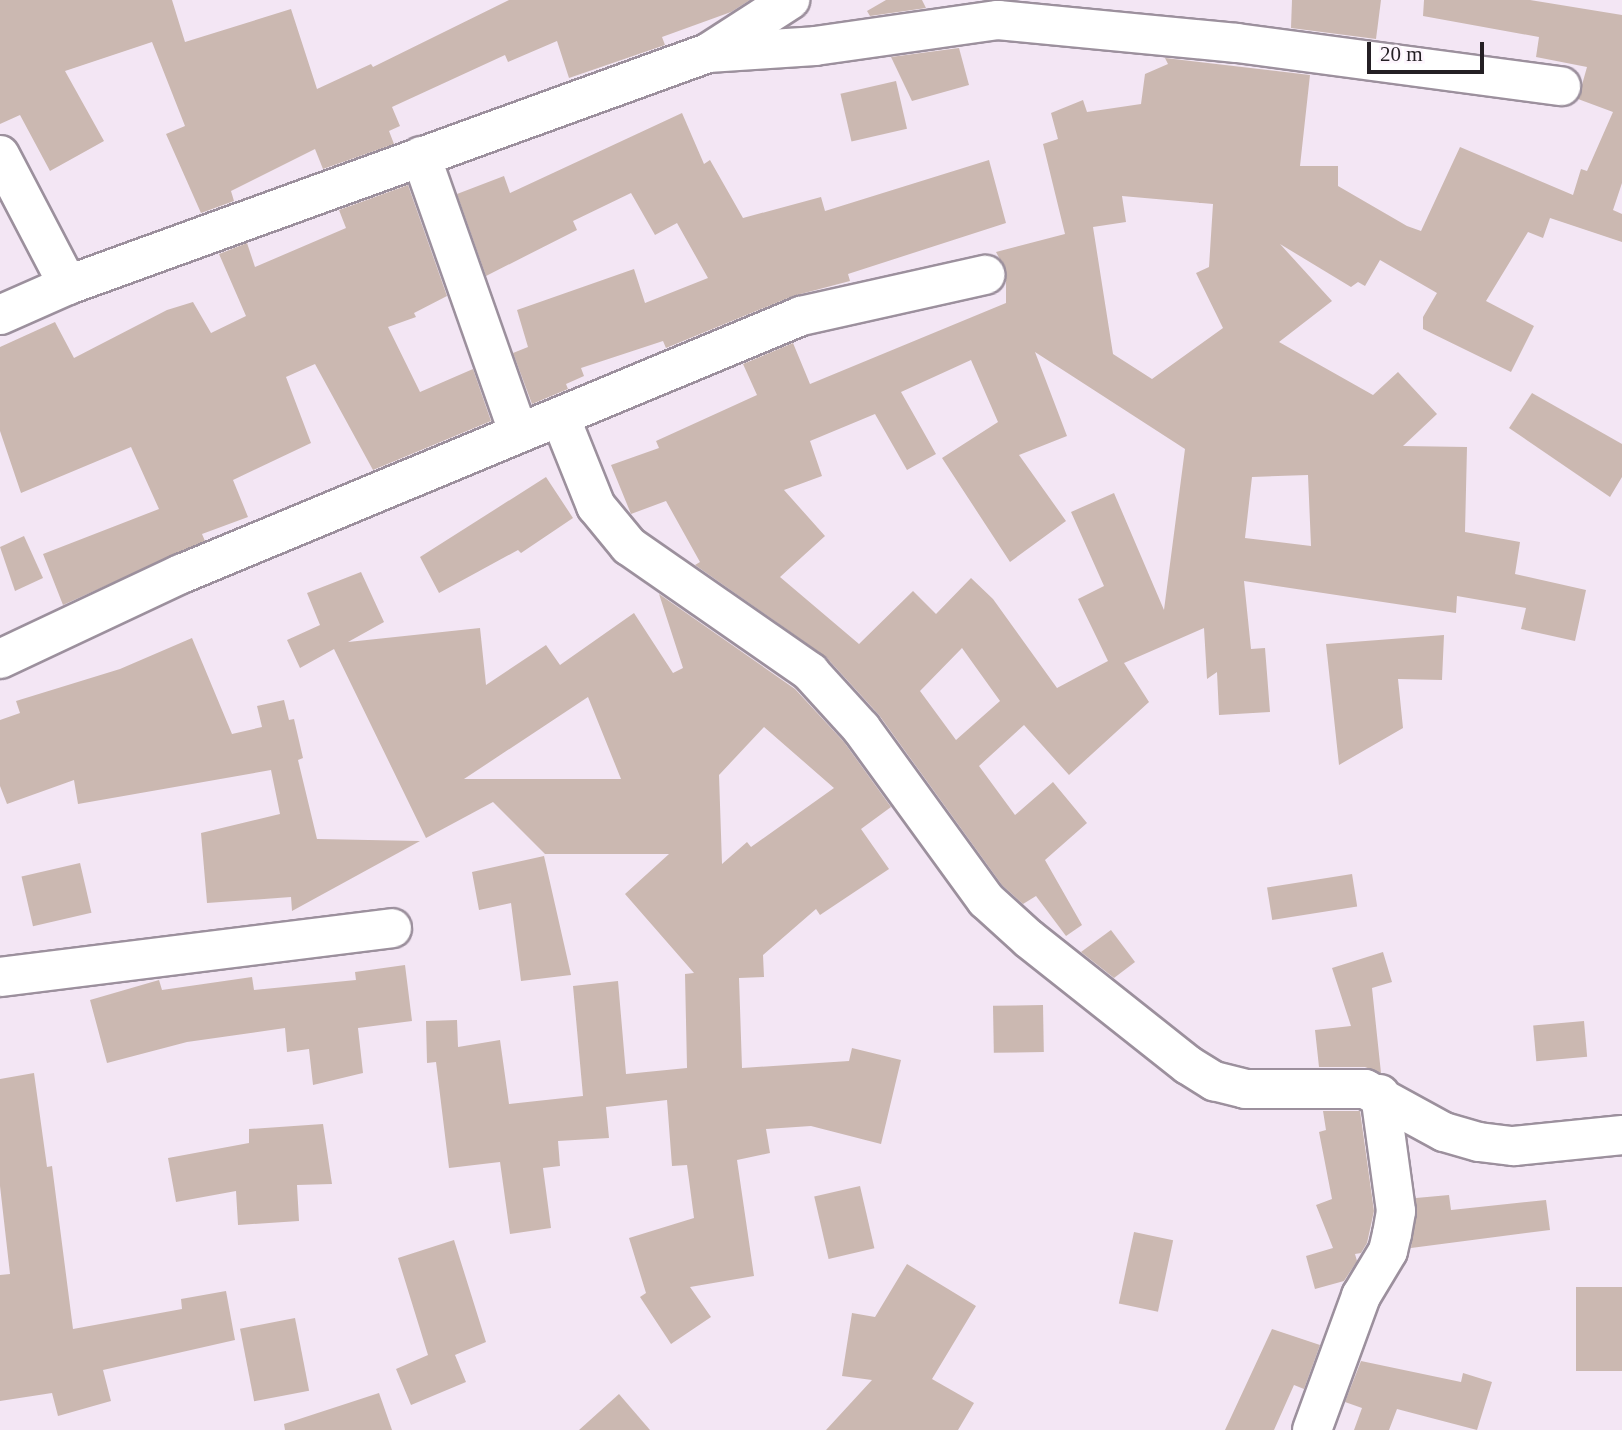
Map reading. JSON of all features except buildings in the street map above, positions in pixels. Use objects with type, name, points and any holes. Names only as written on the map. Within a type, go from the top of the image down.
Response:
[{"type":"street","points":[[0,315],[68,285],[708,53],[790,0]]},
{"type":"street","points":[[708,53],[815,47],[998,20],[1237,43],[1561,86]]},
{"type":"street","points":[[0,155],[68,285]]},
{"type":"street","points":[[421,156],[518,432]]},
{"type":"street","points":[[0,659],[181,574],[518,432],[561,419],[801,316],[985,275]]},
{"type":"street","points":[[561,419],[596,506],[629,546],[778,648],[836,695],[986,900],[1039,948],[1214,1081],[1245,1089],[1344,1087],[1380,1094],[1444,1132],[1479,1142],[1514,1146],[1622,1135]]},
{"type":"street","points":[[0,976],[392,928]]},
{"type":"street","points":[[1312,1430],[1361,1296],[1388,1251],[1392,1234],[1396,1211],[1380,1094]]}]
